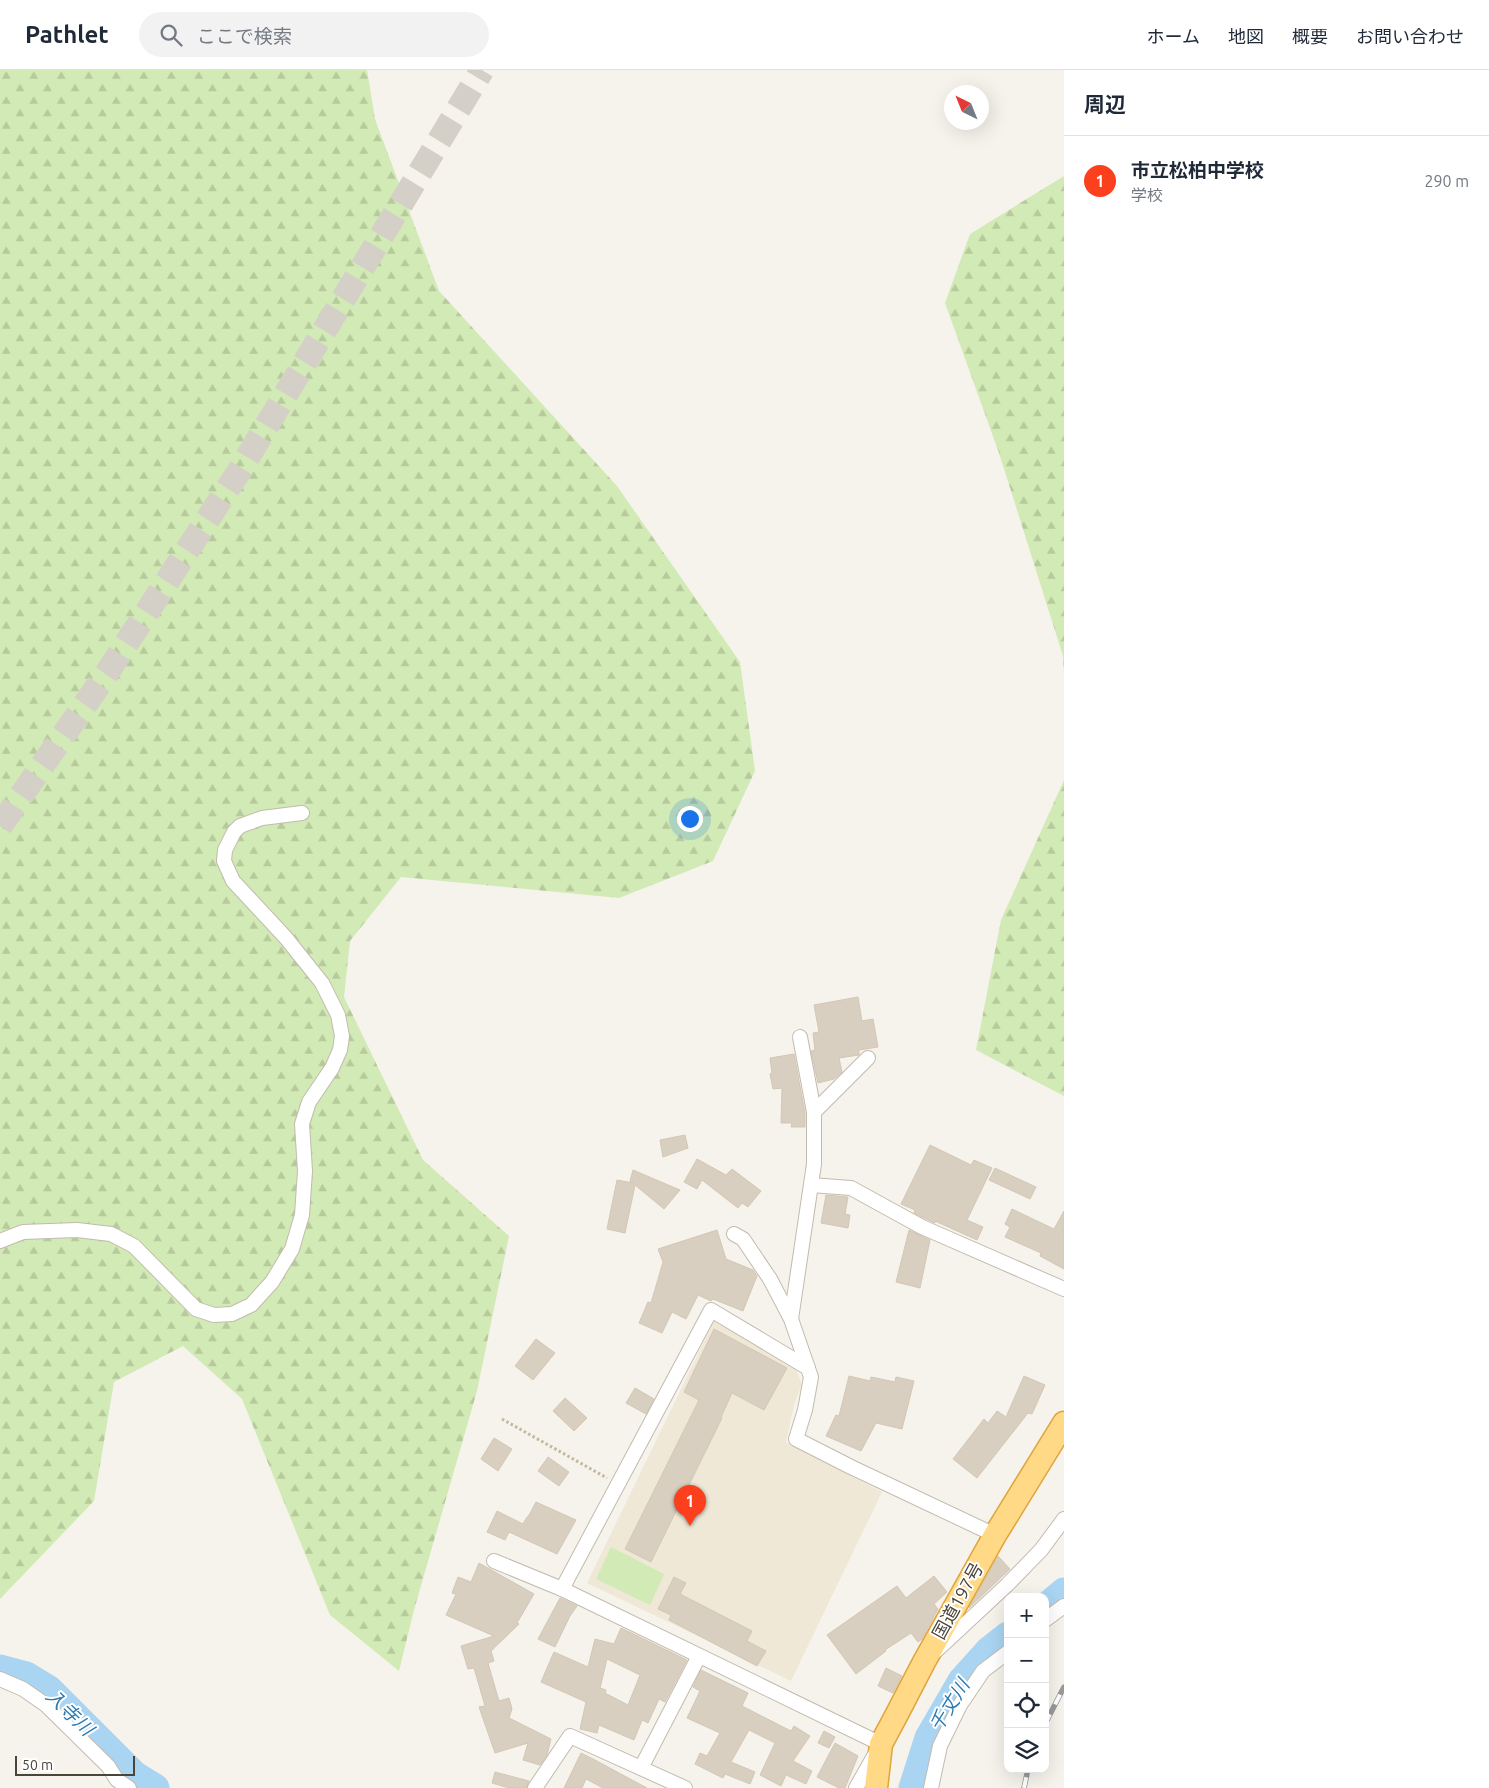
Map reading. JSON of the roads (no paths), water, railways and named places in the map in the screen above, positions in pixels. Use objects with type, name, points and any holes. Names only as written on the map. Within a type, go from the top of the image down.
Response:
[{"type":"highway","name":"国道197号","points":[[876,1788],[881,1744],[924,1662],[996,1535],[1064,1423]]},
{"type":"street","points":[[0,1241],[23,1232],[77,1230],[111,1234],[134,1246],[196,1309],[214,1315],[232,1314],[251,1305],[272,1282],[292,1248],[302,1215],[304,1171],[302,1124],[309,1102],[332,1068],[340,1050],[342,1036],[338,1015],[322,983],[286,938],[233,881],[224,861],[225,850],[234,832],[240,826],[262,818],[302,813]]},
{"type":"street","points":[[792,1319],[814,1164],[814,1112],[800,1037]]},
{"type":"street","points":[[814,1112],[868,1058]]},
{"type":"street","points":[[811,1184],[851,1188],[922,1227],[1064,1289]]},
{"type":"street","points":[[734,1234],[743,1239],[770,1279],[792,1319],[811,1377],[805,1410],[796,1439],[996,1535]]},
{"type":"street","points":[[562,1589],[711,1310],[808,1368]]},
{"type":"street","points":[[924,1662],[1008,1584],[1041,1550],[1064,1519]]},
{"type":"street","points":[[494,1561],[562,1589],[881,1744],[856,1788]]},
{"type":"street","points":[[1049,1617],[1064,1606]]},
{"type":"street","points":[[931,1788],[940,1746],[960,1705],[983,1671],[1004,1655]]},
{"type":"street","points":[[641,1768],[699,1656]]},
{"type":"street","points":[[0,1679],[23,1689],[46,1705],[108,1766],[117,1780],[130,1788]]},
{"type":"street","points":[[535,1788],[570,1736],[685,1788]]},
{"type":"waterway","name":"千丈川","points":[[1049,1605],[1064,1592]]},
{"type":"waterway","name":"千丈川","points":[[913,1788],[929,1738],[962,1681],[989,1651],[1005,1638]]},
{"type":"waterway","name":"入寺川","points":[[0,1669],[26,1676],[49,1690],[134,1775],[155,1788]]},
{"type":"tunnel","points":[[0,826],[107,673],[238,473],[482,70]]},
{"type":"railway","points":[[1049,1716],[1064,1687]]},
{"type":"railway","points":[[1024,1788],[1027,1773]]},
{"type":"place","name":"市立松柏中学校","points":[[690,1526]]}]
